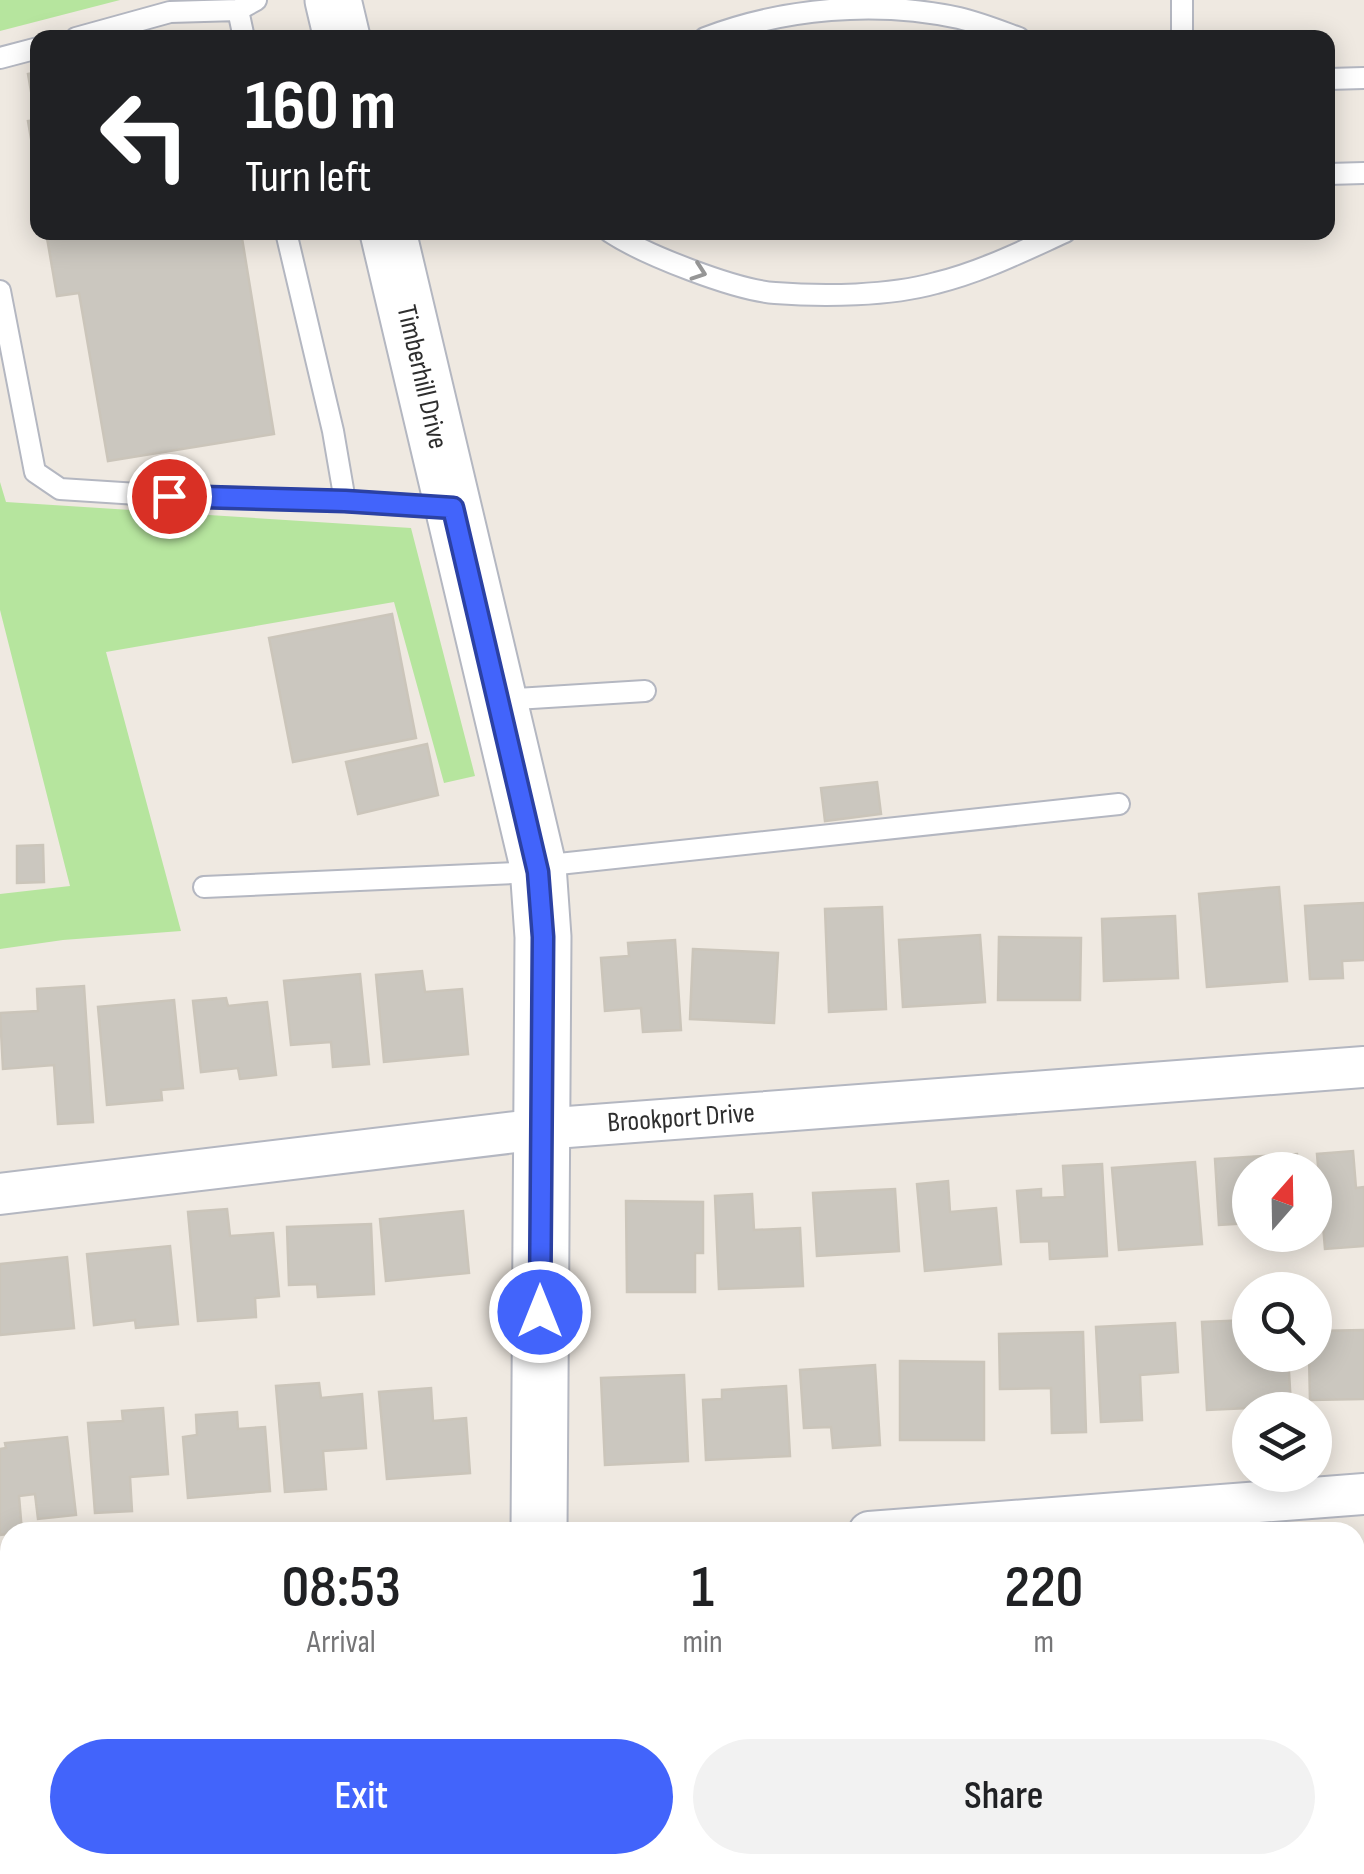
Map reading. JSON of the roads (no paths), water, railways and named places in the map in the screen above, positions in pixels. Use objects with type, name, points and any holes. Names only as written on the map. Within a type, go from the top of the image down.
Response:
[{"type":"street","points":[[333,0],[340,30]]},
{"type":"street","name":"Timberhill Drive","points":[[390,240],[538,869],[543,937],[539,1522]]},
{"type":"street","name":"Brookport Drive","points":[[0,1194],[542,1129],[1364,1067]]},
{"type":"street","points":[[999,1522],[1364,1494]]},
{"type":"lane","points":[[1182,0],[1182,30]]},
{"type":"lane","points":[[105,30],[170,12],[247,5],[245,30]]},
{"type":"lane","points":[[731,30],[786,13],[876,9],[958,18],[995,30]]},
{"type":"lane","points":[[0,58],[30,50]]},
{"type":"lane","points":[[1335,79],[1364,78]]},
{"type":"lane","points":[[1335,174],[1364,172]]},
{"type":"lane","points":[[288,240],[333,431],[345,501]]},
{"type":"lane","points":[[622,240],[700,272],[772,293],[856,294],[934,284],[1048,240]]},
{"type":"lane","points":[[0,291],[35,472],[60,489],[453,508]]},
{"type":"lane","points":[[498,701],[644,691]]},
{"type":"lane","points":[[204,887],[538,869],[1119,804]]}]
